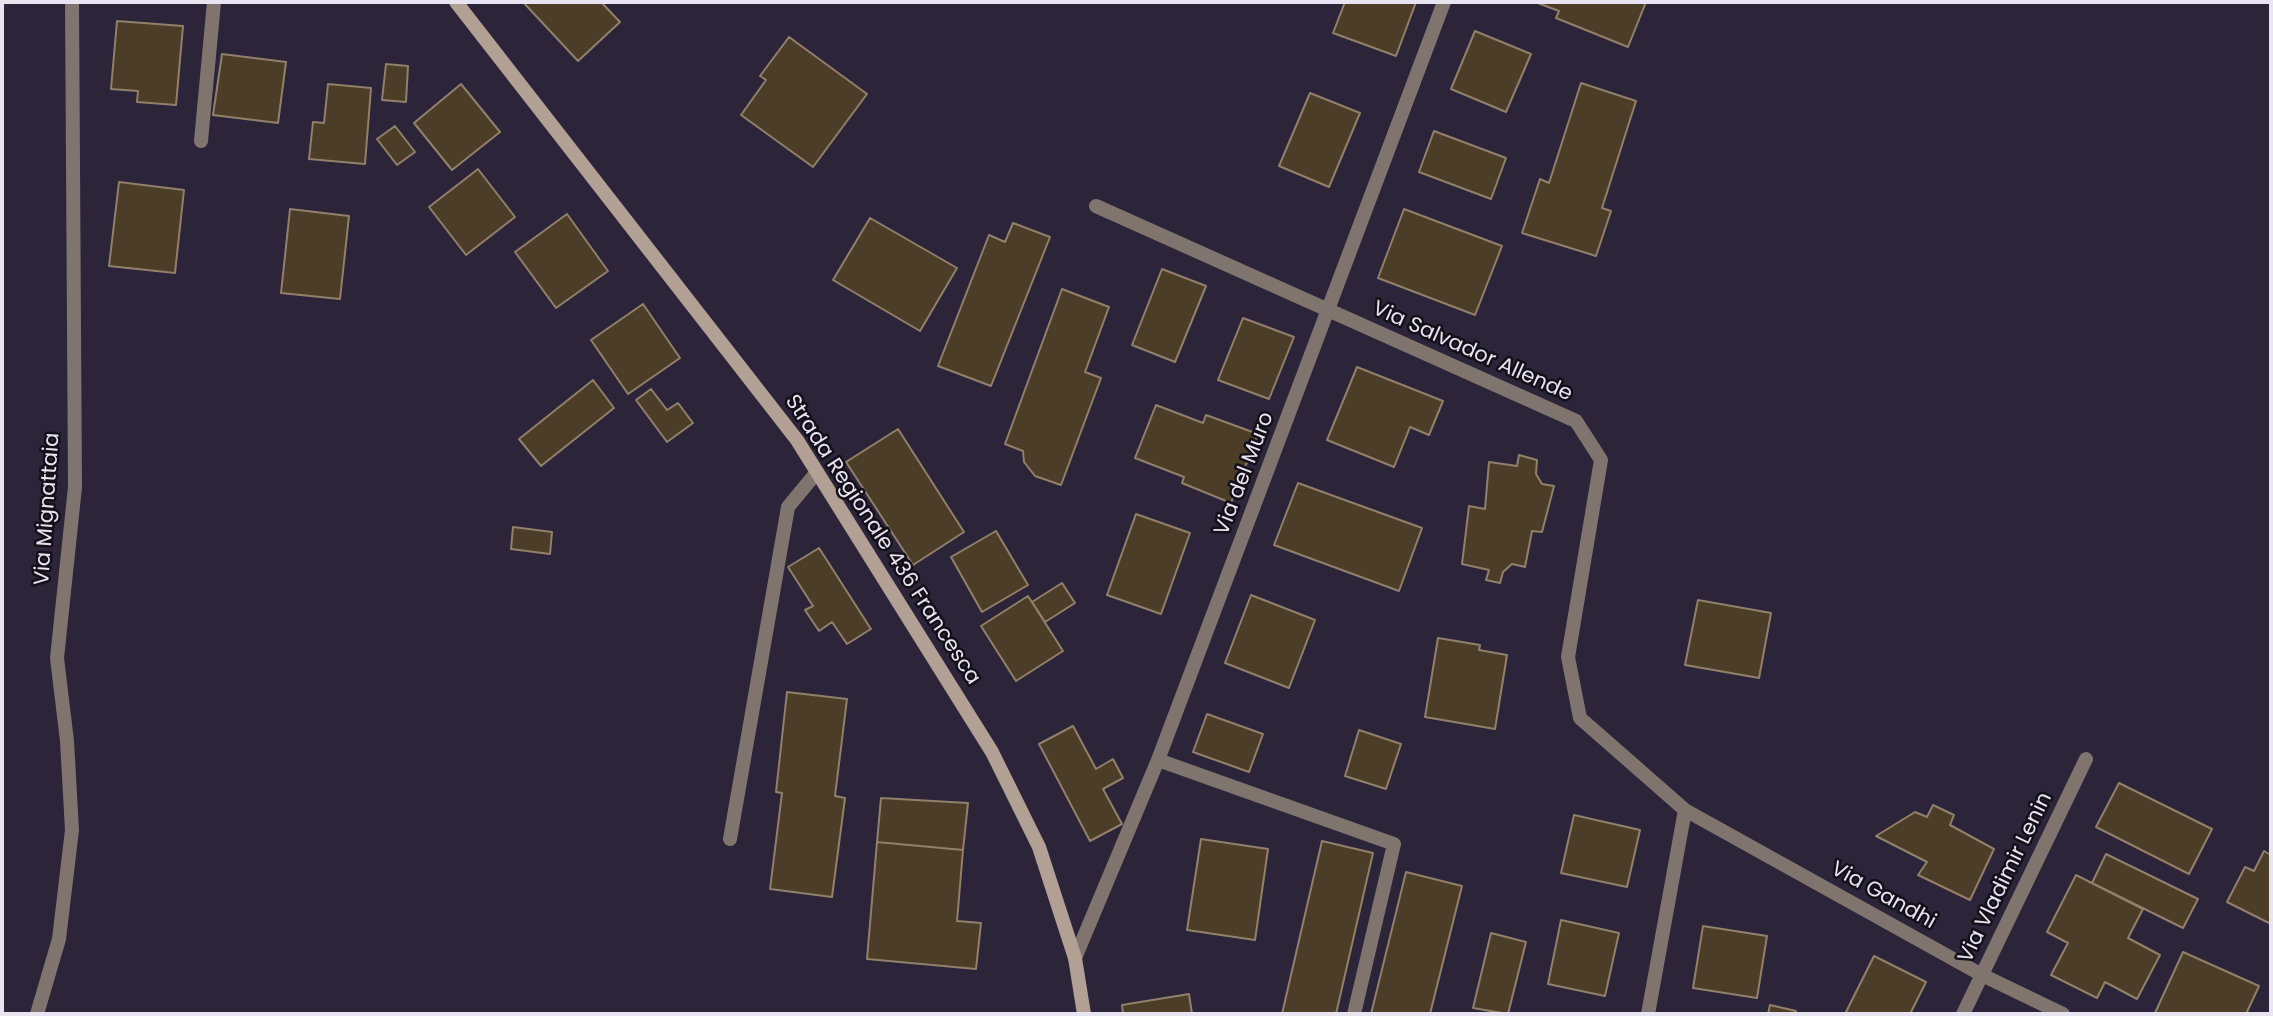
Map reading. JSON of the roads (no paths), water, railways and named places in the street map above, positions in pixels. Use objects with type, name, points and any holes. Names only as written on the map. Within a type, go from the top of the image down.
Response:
[{"type":"street","name":"Via Mignattaia","points":[[37,1014],[59,939],[72,830],[67,741],[57,658],[75,487],[72,2]]},
{"type":"street","points":[[201,141],[214,2]]},
{"type":"street","name":"Strada Regionale 436 Francesca","points":[[456,2],[645,240],[797,440],[992,752],[1039,847],[1075,958],[1084,1014]]},
{"type":"street","name":"Via del Muro","points":[[1075,958],[1158,760],[1444,2]]},
{"type":"street","name":"Via Salvador Allende","points":[[1096,206],[1328,313],[1576,421],[1601,460],[1568,657],[1580,718],[1685,810]]},
{"type":"street","points":[[730,839],[788,507],[817,472]]},
{"type":"street","name":"Via Vladimir Lenin","points":[[1963,1014],[2086,759]]},
{"type":"street","points":[[1158,760],[1394,844],[1354,1014]]},
{"type":"street","points":[[1648,1014],[1685,810]]},
{"type":"street","name":"Via Gandhi","points":[[1685,810],[1982,975],[2063,1014]]}]
